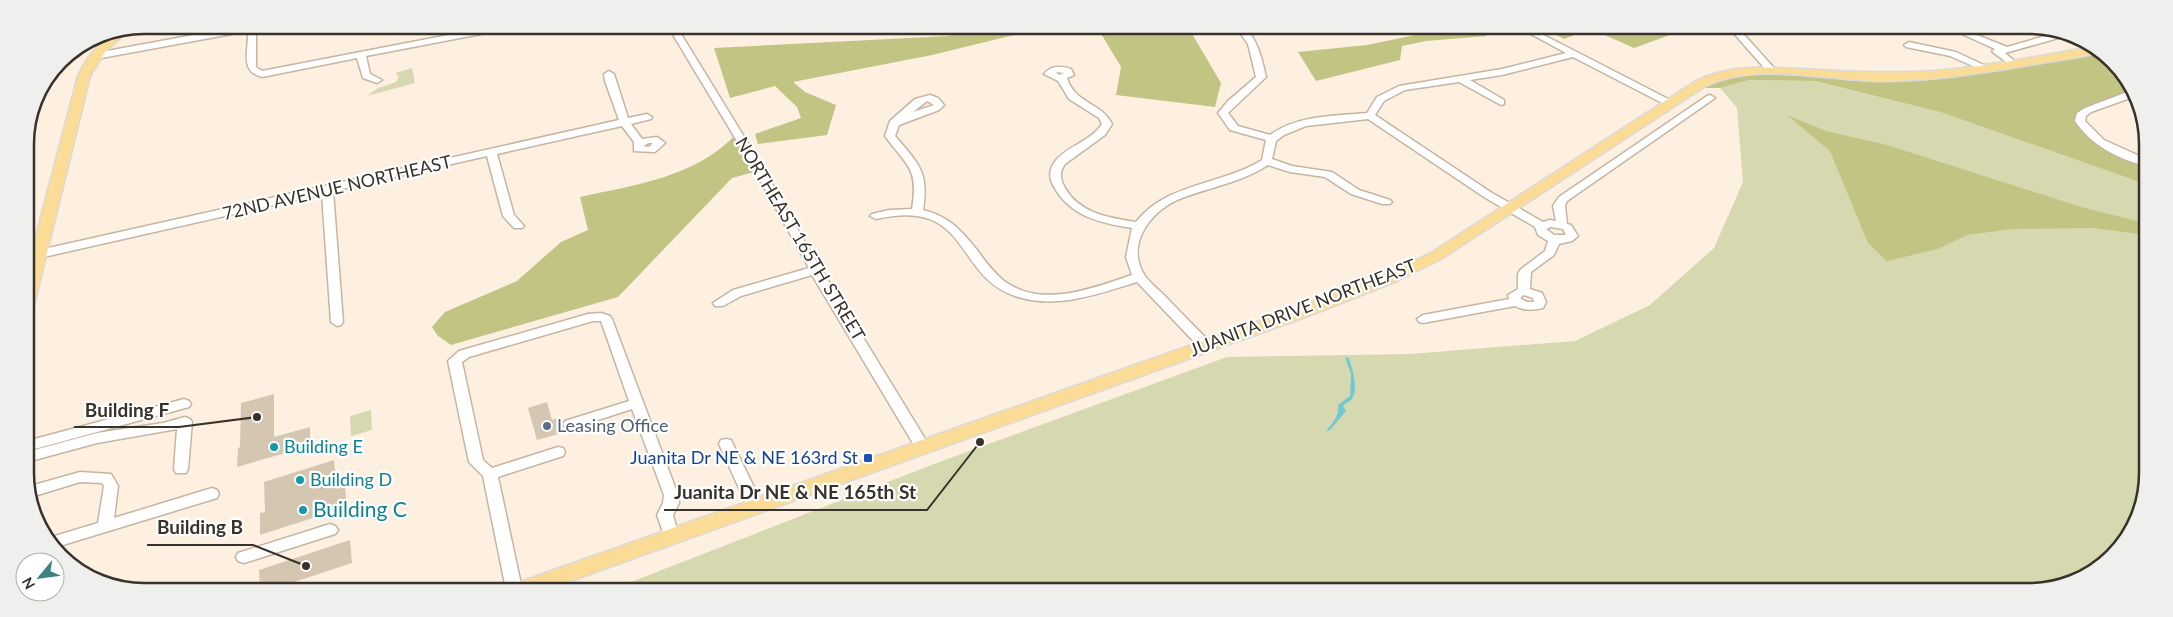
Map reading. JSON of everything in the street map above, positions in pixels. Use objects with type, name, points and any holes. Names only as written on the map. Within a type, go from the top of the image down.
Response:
[{"type":"main road","points":[[34,249],[87,69],[96,56],[116,37]]},
{"type":"main road","name":"JUANITA DRIVE NORTHEAST","points":[[541,583],[1329,302],[1407,271],[1444,251],[1511,209],[1700,84],[1718,75],[1771,70],[1874,77],[1917,76],[2013,64],[2089,51]]},
{"type":"street","points":[[96,56],[214,34]]},
{"type":"street","points":[[252,34],[253,48],[250,67],[255,72],[262,74],[465,34]]},
{"type":"street","name":"NORTHEAST 165TH STREET","points":[[677,34],[760,171],[816,270],[922,446]]},
{"type":"street","points":[[1248,34],[1257,58],[1261,77],[1255,86],[1228,104],[1223,113],[1234,128],[1272,139]]},
{"type":"street","points":[[1536,34],[1671,104]]},
{"type":"street","points":[[1738,34],[1771,70]]},
{"type":"street","points":[[1967,34],[2006,50]]},
{"type":"street","points":[[2013,64],[1997,51],[2053,37]]},
{"type":"street","points":[[1909,45],[1952,54],[1985,68]]},
{"type":"street","points":[[361,54],[366,76],[377,80]]},
{"type":"street","points":[[1370,116],[1380,99],[1390,92],[1423,84],[1502,72],[1575,54]]},
{"type":"street","points":[[609,74],[610,85],[626,122],[634,139],[640,142]]},
{"type":"street","points":[[1062,78],[1066,90],[1073,98],[1104,116],[1107,124],[1100,135],[1067,155],[1058,165],[1055,173],[1060,190],[1080,211],[1108,221],[1139,226]]},
{"type":"street","points":[[1461,78],[1501,102]]},
{"type":"street","points":[[2128,95],[2088,110],[2081,115],[2080,121],[2088,133],[2100,142],[2139,160]]},
{"type":"street","points":[[1562,225],[1559,206],[1563,199],[1710,98]]},
{"type":"street","points":[[1267,162],[1268,146],[1272,139],[1292,128],[1311,123],[1370,116],[1511,209],[1542,226],[1550,223],[1562,225],[1570,230],[1572,236],[1566,240],[1554,240],[1542,234],[1542,226]]},
{"type":"street","name":"72ND AVENUE NORTHEAST","points":[[34,256],[647,117]]},
{"type":"street","points":[[901,119],[894,123],[890,136],[916,166],[921,189],[917,212]]},
{"type":"street","points":[[491,152],[509,216],[518,226]]},
{"type":"street","points":[[1205,345],[1139,277],[1132,257],[1136,233],[1139,226],[1152,210],[1167,201],[1243,176],[1267,162],[1290,170],[1328,174],[1355,192],[1386,202]]},
{"type":"street","points":[[327,190],[337,322]]},
{"type":"street","points":[[876,216],[889,213],[917,212],[938,218],[954,228],[990,274],[1002,285],[1018,293],[1039,297],[1079,295],[1139,277]]},
{"type":"street","points":[[1423,320],[1505,305],[1520,296],[1526,270],[1550,253],[1554,240]]},
{"type":"street","points":[[719,304],[737,293],[816,270]]},
{"type":"street","points":[[513,583],[490,474],[476,462],[455,361],[464,354],[592,317],[601,317],[606,320],[672,495],[671,503],[665,515],[671,537]]},
{"type":"street","points":[[570,424],[637,403]]},
{"type":"street","points":[[34,444],[184,404]]},
{"type":"street","points":[[34,455],[97,438],[163,428],[185,422],[182,469]]},
{"type":"street","points":[[726,444],[754,506]]},
{"type":"street","points":[[490,474],[558,452]]},
{"type":"street","points":[[35,490],[80,477],[106,478],[111,486],[105,526]]},
{"type":"street","points":[[57,541],[212,494]]},
{"type":"street","points":[[244,557],[330,530]]},
{"type":"green space","points":[[956,34],[1018,34],[932,55],[793,82],[805,92],[836,105],[827,135],[758,144],[755,134],[801,118],[797,107],[775,86],[730,98],[714,48],[948,36]]},
{"type":"green space","points":[[1101,34],[1192,34],[1221,83],[1215,107],[1116,95],[1121,67]]},
{"type":"green space","points":[[1420,34],[1483,34],[1487,36],[1426,41],[1402,46],[1400,60],[1316,81],[1298,52],[1367,45]]},
{"type":"green space","points":[[1554,34],[1578,34],[1564,39]]},
{"type":"green space","points":[[1602,34],[1670,35],[1634,48]]},
{"type":"green space","points":[[2085,49],[2107,66],[2117,77],[2128,95],[2088,110],[2081,115],[2089,133],[2139,159],[2139,182],[1940,112],[1815,81],[1749,80],[1720,88],[1688,88],[1706,77],[1732,70],[1914,74]]},
{"type":"green space","points":[[412,68],[415,83],[367,96],[378,88],[396,82],[399,76],[395,73]]},
{"type":"green space","points":[[1749,80],[1815,81],[1940,112],[2139,182],[2139,481],[2133,509],[2125,528],[2102,556],[2084,569],[2071,575],[2037,583],[628,583],[934,464],[1227,357],[1410,354],[1575,341],[1650,305],[1714,248],[1743,182],[1737,108],[1720,88]]},
{"type":"green space","points":[[1787,115],[1826,131],[1887,145],[2081,207],[2139,222],[2139,234],[2094,228],[2012,229],[1967,235],[1938,249],[1887,261],[1868,243],[1830,151]]},
{"type":"green space","points":[[736,134],[758,171],[732,178],[618,297],[451,345],[438,336],[432,327],[445,312],[517,281],[561,242],[588,230],[580,197],[643,183],[684,170],[720,149]]},
{"type":"green space","points":[[371,410],[372,430],[351,436],[350,416]]},
{"type":"water","points":[[1345,357],[1349,358],[1353,373],[1354,395],[1343,406],[1346,411],[1330,430],[1326,431],[1337,416],[1338,405],[1350,396],[1351,374]]},
{"type":"building","points":[[274,394],[274,437],[310,427],[310,446],[237,467],[238,448],[240,447],[241,403]]},
{"type":"building","name":"Leasing Office","points":[[547,402],[552,420],[558,418],[562,433],[537,440],[528,408]]},
{"type":"building","points":[[334,460],[337,489],[345,486],[347,507],[260,535],[260,513],[265,512],[264,482]]},
{"type":"building","points":[[350,540],[352,563],[291,583],[260,583],[259,570]]},
{"type":"place","name":"Building F","points":[[257,417]]},
{"type":"place","name":"Leasing Office","points":[[547,426]]},
{"type":"place","name":"Juanita Dr NE & NE 165th St","points":[[980,442]]},
{"type":"place","name":"Building E","points":[[274,447]]},
{"type":"place","name":"Juanita Dr NE & NE 163rd St","points":[[868,458]]},
{"type":"place","name":"Building D","points":[[300,480]]},
{"type":"place","name":"Building C","points":[[303,510]]},
{"type":"place","name":"Building B","points":[[306,566]]}]
